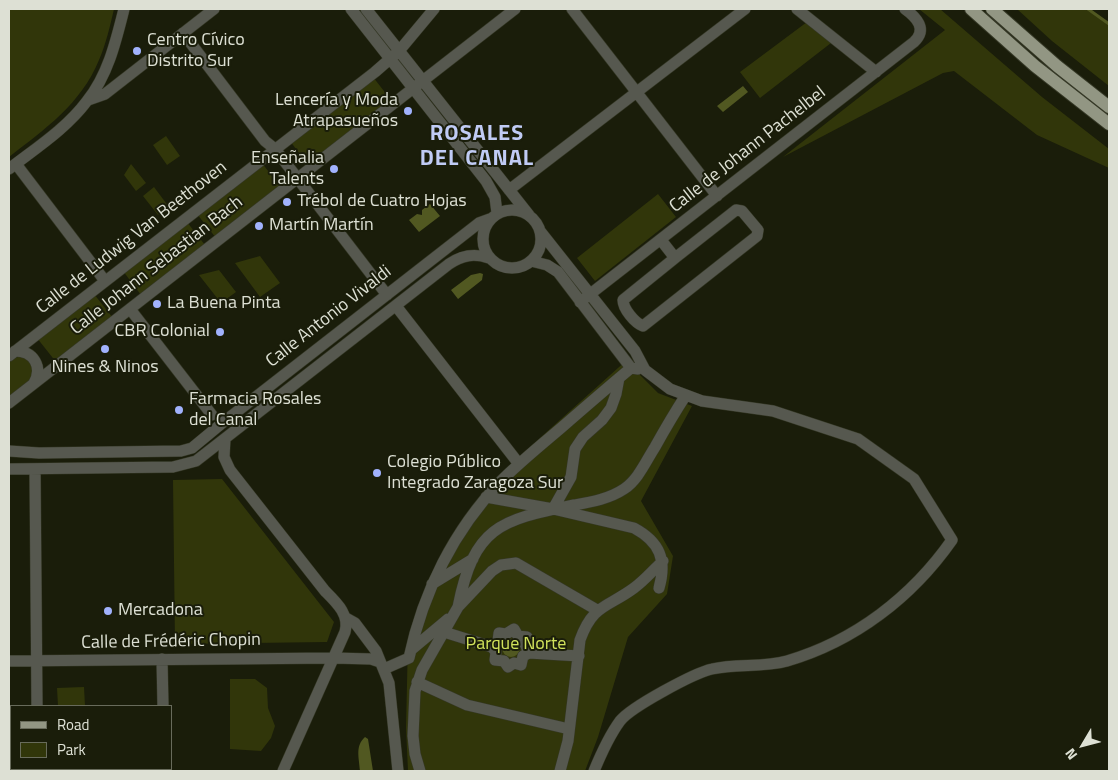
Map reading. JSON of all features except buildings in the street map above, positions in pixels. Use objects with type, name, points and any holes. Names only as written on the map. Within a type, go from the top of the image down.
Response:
[{"type":"main road","points":[[971,9],[1035,66],[1109,124]]},
{"type":"main road","points":[[992,9],[1057,66],[1109,107]]},
{"type":"street","points":[[105,281],[12,167],[63,127],[88,100],[107,66],[115,45],[124,9]]},
{"type":"street","points":[[88,100],[105,94],[214,9]]},
{"type":"street","points":[[351,9],[390,59],[419,85],[538,225],[541,238],[539,250],[531,262],[517,268],[502,267],[489,258],[485,252],[482,238],[483,231],[493,216],[495,197],[486,181],[419,85],[399,51],[366,9]]},
{"type":"street","name":"Calle de Ludwig Van Beethoven","points":[[12,354],[390,59],[434,9]]},
{"type":"street","name":"Calle Johann Sebastian Bach","points":[[9,403],[516,9]]},
{"type":"street","points":[[572,9],[717,196]]},
{"type":"street","points":[[509,190],[745,9]]},
{"type":"street","points":[[797,9],[876,72]]},
{"type":"street","name":"Calle de Johann Pachelbel","points":[[580,302],[914,42],[919,36],[920,29],[917,19],[905,9]]},
{"type":"street","points":[[183,33],[265,141],[275,149],[387,295]]},
{"type":"street","points":[[493,216],[503,211],[517,210],[529,215]]},
{"type":"street","points":[[736,210],[742,211],[758,230],[757,236],[643,326],[638,324],[623,305],[623,300],[676,258],[736,210]]},
{"type":"street","name":"Calle Antonio Vivaldi","points":[[9,452],[172,451],[192,448],[479,224],[493,216]]},
{"type":"street","points":[[540,231],[635,351],[645,370],[670,389],[702,401],[773,412],[858,439],[914,479],[952,540],[936,564],[916,584],[891,607],[858,630],[819,650],[785,662],[711,669],[679,682],[652,698],[621,719],[603,749],[594,771]]},
{"type":"street","points":[[661,240],[676,258]]},
{"type":"street","points":[[9,469],[181,466],[196,461],[454,260],[473,255],[489,258]]},
{"type":"street","points":[[531,262],[547,265],[552,268],[631,368],[645,370]]},
{"type":"street","points":[[396,306],[519,464]]},
{"type":"street","points":[[130,309],[212,415]]},
{"type":"street","points":[[12,354],[25,352],[34,359],[39,368],[38,376],[34,383]]},
{"type":"street","points":[[382,665],[410,658],[419,618],[441,564],[486,497],[519,464],[631,368]]},
{"type":"street","points":[[553,510],[571,477],[574,449],[583,437],[602,420],[610,408],[616,394],[619,378]]},
{"type":"street","points":[[420,771],[415,754],[413,736],[417,682],[455,611],[461,590],[478,548],[487,537],[502,525],[514,520],[596,501],[626,488],[638,475],[686,395]]},
{"type":"street","points":[[225,439],[224,457],[230,470],[325,591],[337,603],[346,618],[354,623],[376,651],[390,693],[398,771]]},
{"type":"street","points":[[35,469],[37,705]]},
{"type":"street","points":[[486,497],[634,528],[652,541],[663,561],[663,572],[659,588]]},
{"type":"street","points":[[432,584],[473,559]]},
{"type":"street","points":[[560,771],[570,729],[580,640],[585,627],[597,610],[634,588],[663,561]]},
{"type":"street","points":[[411,650],[455,611],[492,571],[500,565],[508,563],[516,563],[597,610]]},
{"type":"street","points":[[283,771],[345,632],[346,618]]},
{"type":"street","points":[[492,647],[498,641],[499,633],[506,634],[514,629],[518,636],[527,638],[526,644],[530,653]]},
{"type":"street","points":[[444,632],[492,647],[496,652],[495,660],[504,661],[508,667],[514,663],[521,665],[523,656],[530,653],[578,656]]},
{"type":"street","name":"Calle de Frédéric Chopin","points":[[9,661],[334,658],[371,659],[382,665]]},
{"type":"street","points":[[162,659],[163,705]]},
{"type":"street","points":[[417,682],[468,705],[570,729]]},
{"type":"green space","points":[[9,9],[114,9],[101,54],[82,90],[61,115],[9,157]]},
{"type":"green space","points":[[919,9],[940,9],[1042,97],[1109,149],[1109,168],[1037,135],[954,71],[943,73],[783,157],[945,30]]},
{"type":"green space","points":[[1017,9],[1088,9],[1109,24],[1109,86],[1052,41]]},
{"type":"green space","points":[[807,22],[831,43],[760,98],[740,72]]},
{"type":"green space","points":[[373,77],[391,100],[308,165],[290,141]]},
{"type":"green space","points":[[166,136],[180,156],[167,165],[153,145]]},
{"type":"green space","points":[[262,163],[281,188],[216,238],[197,214]]},
{"type":"green space","points":[[131,164],[146,183],[136,191],[124,175]]},
{"type":"green space","points":[[154,187],[169,207],[158,215],[143,196]]},
{"type":"green space","points":[[658,194],[676,217],[595,281],[577,258]]},
{"type":"green space","points":[[187,222],[205,245],[141,295],[123,271]]},
{"type":"green space","points":[[260,256],[280,283],[260,297],[235,263]]},
{"type":"green space","points":[[219,270],[236,292],[221,303],[199,275]]},
{"type":"green space","points":[[94,294],[113,318],[56,362],[37,338]]},
{"type":"green space","points":[[20,356],[32,362],[34,377],[9,400],[9,361]]},
{"type":"green space","name":"Parque Norte","points":[[628,359],[640,375],[658,393],[692,406],[641,501],[673,556],[667,594],[628,637],[598,737],[585,771],[408,771],[406,728],[408,640],[429,578],[450,540],[512,463]]},
{"type":"green space","points":[[222,479],[334,622],[327,642],[175,644],[173,480]]},
{"type":"green space","points":[[230,679],[255,679],[267,688],[268,708],[275,726],[271,738],[261,751],[230,749]]},
{"type":"green space","points":[[84,687],[85,705],[58,705],[57,688]]},
{"type":"shaded area","points":[[743,86],[748,92],[723,112],[717,106]]},
{"type":"shaded area","points":[[430,204],[440,216],[419,232],[409,220],[417,214],[422,215],[422,210]]},
{"type":"shaded area","points":[[483,274],[482,280],[458,299],[451,290],[471,275]]},
{"type":"shaded area","points":[[507,639],[515,639],[520,644],[518,655],[507,657],[502,652],[502,644]]},
{"type":"shaded area","points":[[365,737],[368,739],[373,771],[360,771],[359,748]]},
{"type":"waterway","points":[[1088,9],[1109,24]]},
{"type":"place","name":"Centro Cívico Distrito Sur","points":[[137,51]]},
{"type":"place","name":"Lencería y Moda Atrapasueños","points":[[408,111]]},
{"type":"place","name":"Enseñalia Talents","points":[[334,169]]},
{"type":"place","name":"Trébol de Cuatro Hojas","points":[[287,202]]},
{"type":"place","name":"Martín Martín","points":[[259,226]]},
{"type":"place","name":"La Buena Pinta","points":[[157,304]]},
{"type":"place","name":"CBR Colonial","points":[[220,332]]},
{"type":"place","name":"Nines & Ninos","points":[[105,349]]},
{"type":"place","name":"Farmacia Rosales del Canal","points":[[179,410]]},
{"type":"place","name":"Colegio Público Integrado Zaragoza Sur","points":[[377,473]]},
{"type":"place","name":"Mercadona","points":[[108,611]]},
{"type":"district","name":"ROSALES DEL CANAL","points":[[477,148]]}]
